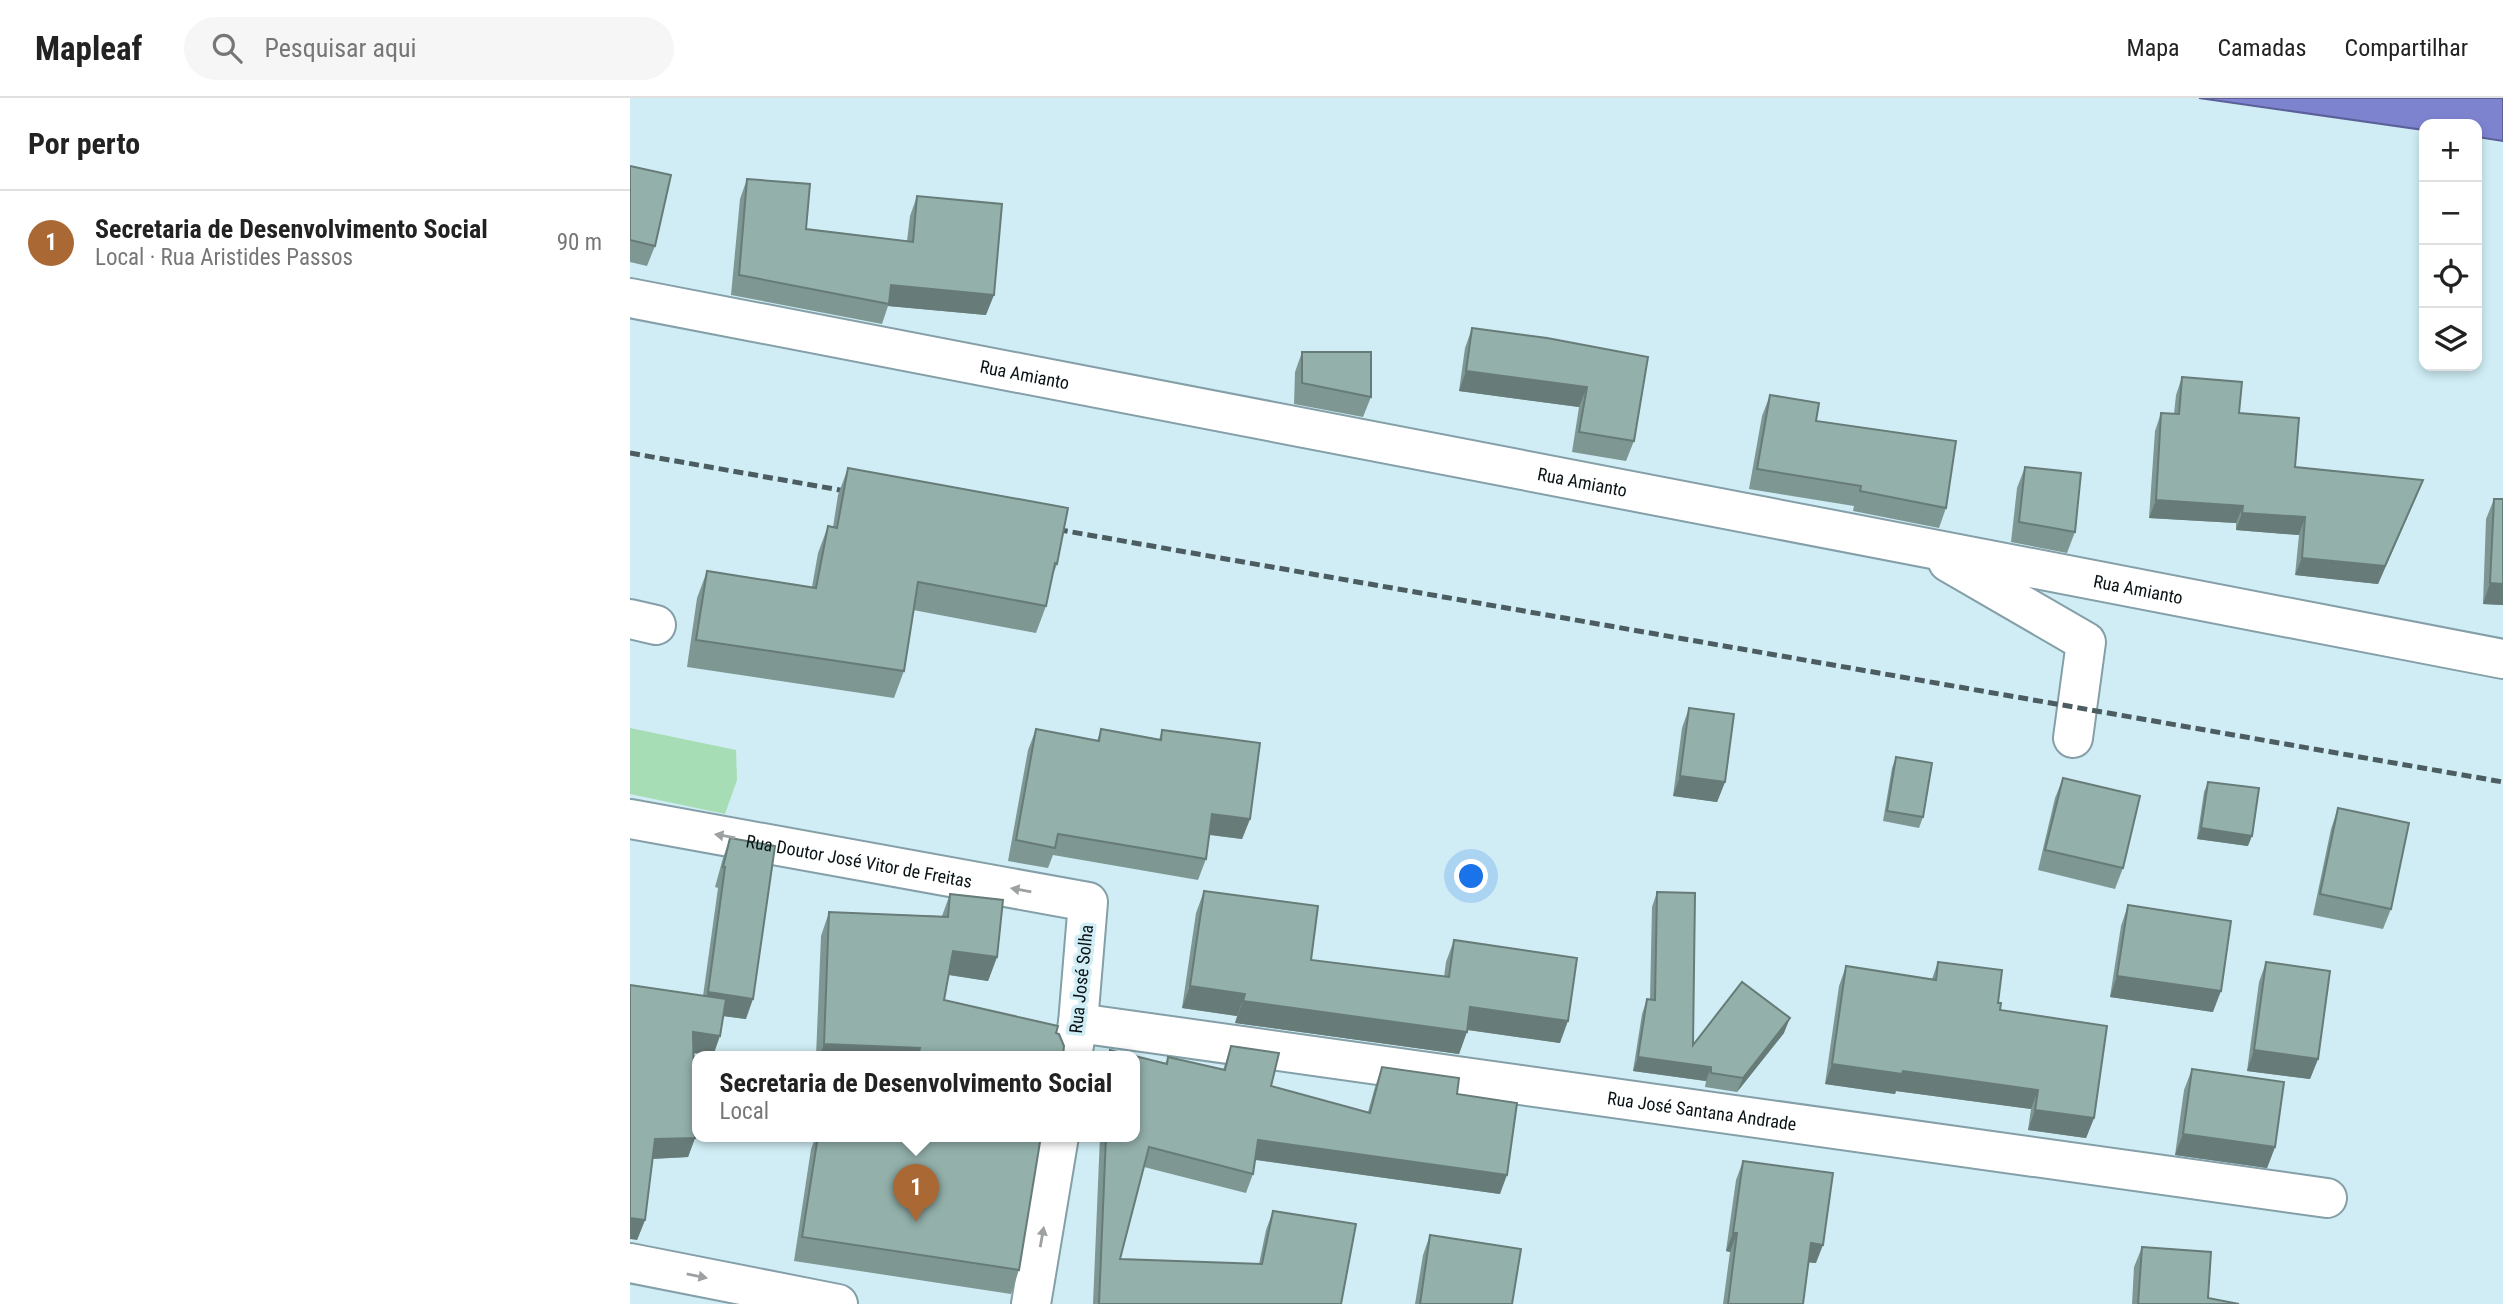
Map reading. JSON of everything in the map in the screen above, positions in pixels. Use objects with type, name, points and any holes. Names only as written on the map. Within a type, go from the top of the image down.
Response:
[{"type":"street","name":"Rua Amianto","points":[[645,300],[2503,659]]},
{"type":"street","points":[[1922,547],[2086,642],[2073,738]]},
{"type":"street","name":"Rua Doutor José Vitor de Freitas","points":[[630,819],[1088,902]]},
{"type":"street","name":"Rua José Solha","points":[[1075,1040],[1088,902]]},
{"type":"street","name":"Rua José Santana Andrade","points":[[1075,1040],[2327,1198]]},
{"type":"street","points":[[1031,1304],[1058,1142]]},
{"type":"street","points":[[630,1263],[838,1304]]},
{"type":"green space","points":[[630,728],[736,750],[737,780],[725,814],[630,794]]},
{"type":"water","points":[[2199,98],[2503,98],[2503,141],[2482,138],[2482,119],[2419,119],[2419,129]]},
{"type":"building","points":[[630,166],[671,175],[655,246],[630,240]]},
{"type":"building","points":[[747,179],[810,184],[806,229],[913,242],[917,196],[1002,204],[994,295],[891,285],[889,304],[739,275]]},
{"type":"building","points":[[1472,328],[1547,338],[1648,357],[1634,441],[1579,432],[1587,387],[1466,371]]},
{"type":"building","points":[[1302,352],[1371,352],[1371,397],[1302,383]]},
{"type":"building","points":[[2182,377],[2242,382],[2239,413],[2299,418],[2295,467],[2423,480],[2385,566],[2302,558],[2305,517],[2242,513],[2243,506],[2156,500],[2161,413],[2179,414]]},
{"type":"building","points":[[1770,395],[1819,403],[1816,421],[1956,441],[1946,508],[1860,491],[1861,486],[1757,469]]},
{"type":"building","points":[[2025,467],[2081,473],[2075,532],[2019,522]]},
{"type":"building","points":[[848,468],[1068,508],[1046,606],[918,582],[904,671],[696,640],[707,571],[816,588],[828,526],[837,528]]},
{"type":"building","points":[[2494,499],[2503,499],[2503,584],[2490,583]]},
{"type":"building","points":[[1689,708],[1734,714],[1725,782],[1680,776]]},
{"type":"building","points":[[1036,729],[1099,741],[1101,729],[1161,740],[1162,730],[1260,743],[1250,819],[1212,814],[1206,859],[1058,834],[1055,848],[1016,840]]},
{"type":"building","points":[[1896,757],[1932,763],[1923,817],[1887,811]]},
{"type":"building","points":[[2063,778],[2140,796],[2123,868],[2045,850]]},
{"type":"building","points":[[2208,782],[2259,788],[2252,836],[2201,828]]},
{"type":"building","points":[[2338,808],[2409,823],[2391,909],[2320,894]]},
{"type":"building","points":[[730,838],[775,846],[753,999],[708,992],[723,867]]},
{"type":"building","points":[[1204,891],[1318,906],[1311,960],[1449,977],[1454,940],[1577,958],[1568,1021],[1470,1007],[1467,1032],[1243,1001],[1245,994],[1190,986]]},
{"type":"building","points":[[1657,892],[1695,893],[1693,1045],[1742,982],[1790,1018],[1743,1078],[1711,1073],[1711,1067],[1638,1057],[1647,999],[1655,1000]]},
{"type":"building","points":[[950,894],[1003,900],[997,957],[953,951],[944,1000],[1058,1026],[1056,1033],[1064,1046],[1064,1051],[919,1051],[920,1048],[824,1044],[829,912],[948,917]]},
{"type":"building","points":[[2128,905],[2231,921],[2221,991],[2117,976]]},
{"type":"building","points":[[1938,962],[2002,970],[1998,1003],[2001,1003],[2000,1010],[2107,1026],[2094,1118],[2035,1110],[2038,1090],[1832,1064],[1846,966],[1936,980]]},
{"type":"building","points":[[2266,962],[2330,971],[2318,1059],[2254,1050]]},
{"type":"building","points":[[630,985],[726,999],[720,1036],[693,1032],[692,1138],[655,1139],[645,1220],[630,1218]]},
{"type":"building","points":[[1231,1046],[1279,1053],[1271,1086],[1370,1113],[1382,1067],[1459,1078],[1457,1094],[1517,1103],[1507,1175],[1258,1140],[1253,1174],[1149,1147],[1120,1259],[1262,1264],[1273,1211],[1356,1224],[1341,1304],[1099,1304],[1106,1142],[1140,1142],[1140,1057],[1167,1064],[1168,1057],[1225,1070]]},
{"type":"building","points":[[2192,1069],[2284,1082],[2275,1147],[2183,1134]]},
{"type":"building","points":[[817,1142],[1040,1142],[1019,1270],[802,1237]]},
{"type":"building","points":[[1743,1161],[1833,1173],[1823,1245],[1811,1243],[1803,1304],[1728,1304],[1737,1233],[1733,1233]]},
{"type":"building","points":[[1430,1235],[1521,1249],[1512,1304],[1420,1304]]},
{"type":"building","points":[[2142,1247],[2211,1252],[2208,1298],[2239,1304],[2138,1304]]},
{"type":"railway","points":[[630,453],[857,493]]},
{"type":"railway","points":[[1043,527],[2503,782]]},
{"type":"place","name":"Secretaria de Desenvolvimento Social","points":[[916,1222]]}]
